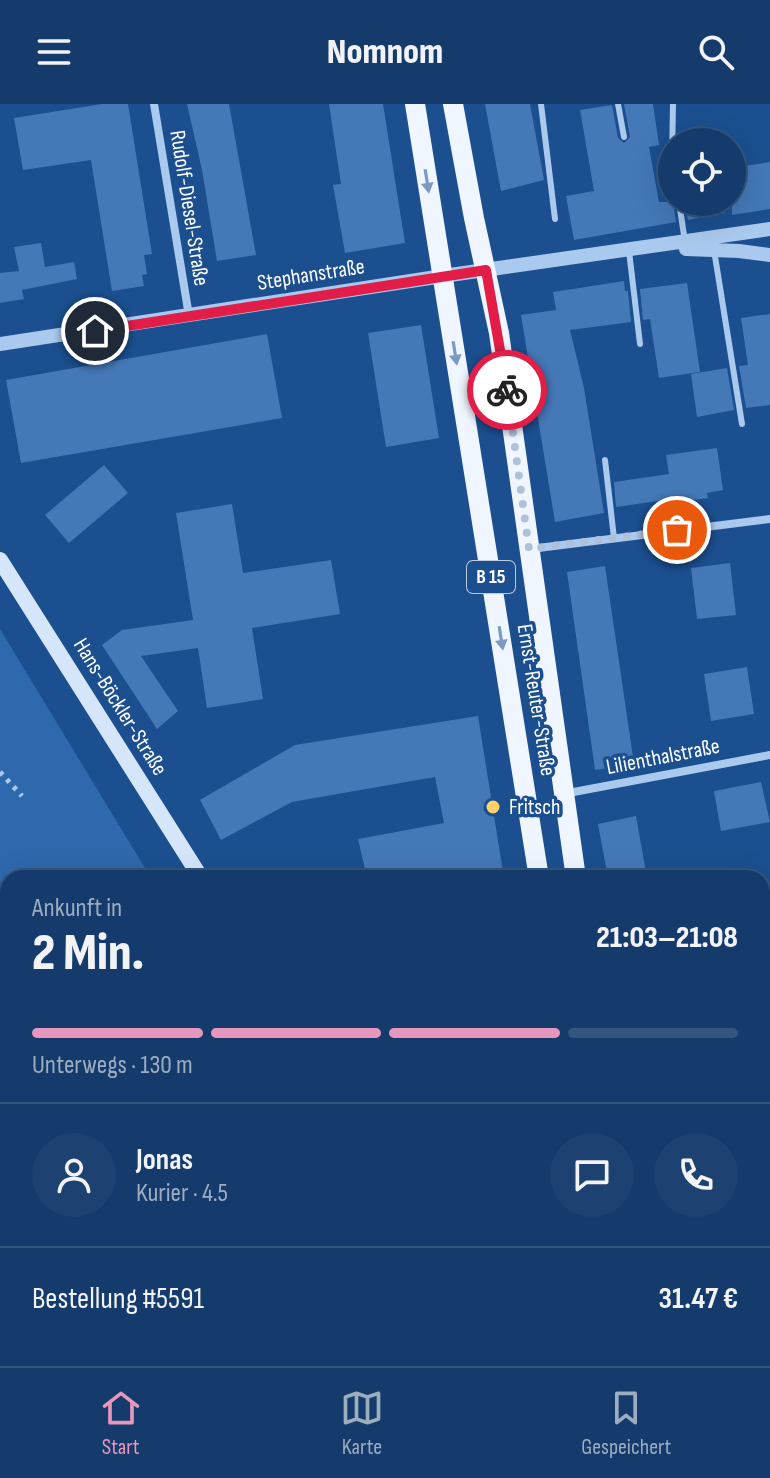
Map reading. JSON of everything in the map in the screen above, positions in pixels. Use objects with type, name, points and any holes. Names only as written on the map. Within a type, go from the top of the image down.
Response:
[{"type":"main road","name":"Ernst-Reuter-Straße","points":[[415,104],[538,870]]},
{"type":"main road","name":"Ernst-Reuter-Straße","points":[[453,104],[499,333],[575,870]]},
{"type":"main road","name":"Hans-Böckler-Straße","points":[[0,560],[196,870]]},
{"type":"street","name":"Rudolf-Diesel-Straße","points":[[154,104],[189,317]]},
{"type":"street","name":"Stephanstraße","points":[[629,251],[713,244],[770,229]]},
{"type":"street","name":"Stephanstraße","points":[[0,344],[685,242],[770,255]]},
{"type":"street","points":[[529,549],[770,519]]},
{"type":"street","name":"Lilienthalstraße","points":[[562,794],[770,755]]},
{"type":"lane","points":[[541,104],[555,219]]},
{"type":"lane","points":[[618,104],[624,137]]},
{"type":"lane","points":[[673,104],[673,128]]},
{"type":"lane","points":[[681,216],[685,242]]},
{"type":"lane","points":[[713,244],[742,424]]},
{"type":"lane","points":[[629,251],[640,344]]},
{"type":"lane","points":[[605,460],[614,538]]},
{"type":"path","points":[[0,772],[22,796]]},
{"type":"shaded area","points":[[0,629],[146,870],[0,870]]},
{"type":"building","points":[[102,104],[128,104],[152,254],[144,255],[147,274],[142,275],[144,286],[112,291],[91,160],[23,170],[14,118]]},
{"type":"building","points":[[187,104],[229,104],[256,255],[217,261]]},
{"type":"building","points":[[329,104],[383,104],[405,243],[345,253],[333,185],[341,184]]},
{"type":"building","points":[[485,104],[530,104],[544,180],[501,191]]},
{"type":"building","points":[[624,104],[653,104],[658,145],[649,147],[658,196],[658,216],[675,216],[676,222],[574,240],[566,196],[594,191],[580,110],[612,105],[618,138],[624,143],[630,137]]},
{"type":"building","points":[[770,162],[770,209],[746,213],[746,166]]},
{"type":"building","points":[[687,216],[709,216],[688,220]]},
{"type":"building","points":[[41,243],[45,267],[74,262],[77,279],[22,290],[24,299],[0,303],[0,273],[19,271],[14,247]]},
{"type":"building","points":[[624,281],[631,322],[570,330],[584,388],[604,513],[555,522],[521,315],[556,310],[553,292]]},
{"type":"building","points":[[687,283],[700,372],[659,378],[650,319],[643,320],[640,289]]},
{"type":"building","points":[[770,314],[770,405],[746,408],[739,366],[748,365],[741,318]]},
{"type":"building","points":[[421,325],[439,438],[386,447],[368,333]]},
{"type":"building","points":[[267,334],[282,418],[21,463],[6,380]]},
{"type":"building","points":[[727,368],[734,410],[697,417],[691,374]]},
{"type":"building","points":[[717,448],[723,490],[707,493],[708,498],[687,501],[686,497],[616,507],[614,482],[669,474],[666,455]]},
{"type":"building","points":[[104,465],[128,493],[69,543],[45,515]]},
{"type":"building","points":[[232,504],[243,573],[331,560],[340,614],[252,628],[263,699],[207,708],[198,648],[141,656],[178,711],[157,729],[102,645],[122,630],[193,620],[176,513]]},
{"type":"building","points":[[730,563],[736,615],[697,619],[691,568]]},
{"type":"building","points":[[605,566],[634,764],[595,770],[567,572]]},
{"type":"building","points":[[747,667],[754,714],[711,721],[704,674]]},
{"type":"building","points":[[478,716],[503,870],[365,870],[358,839],[444,823],[435,777],[292,802],[221,840],[200,800],[295,745]]},
{"type":"building","points":[[761,782],[770,822],[721,831],[714,791]]},
{"type":"building","points":[[636,816],[646,870],[607,870],[598,824]]},
{"type":"way so far","points":[[507,390],[529,549],[677,530]]},
{"type":"place","name":"Fritsch","points":[[493,807]]},
{"type":"route","points":[[95,331],[486,270],[507,390]]}]
